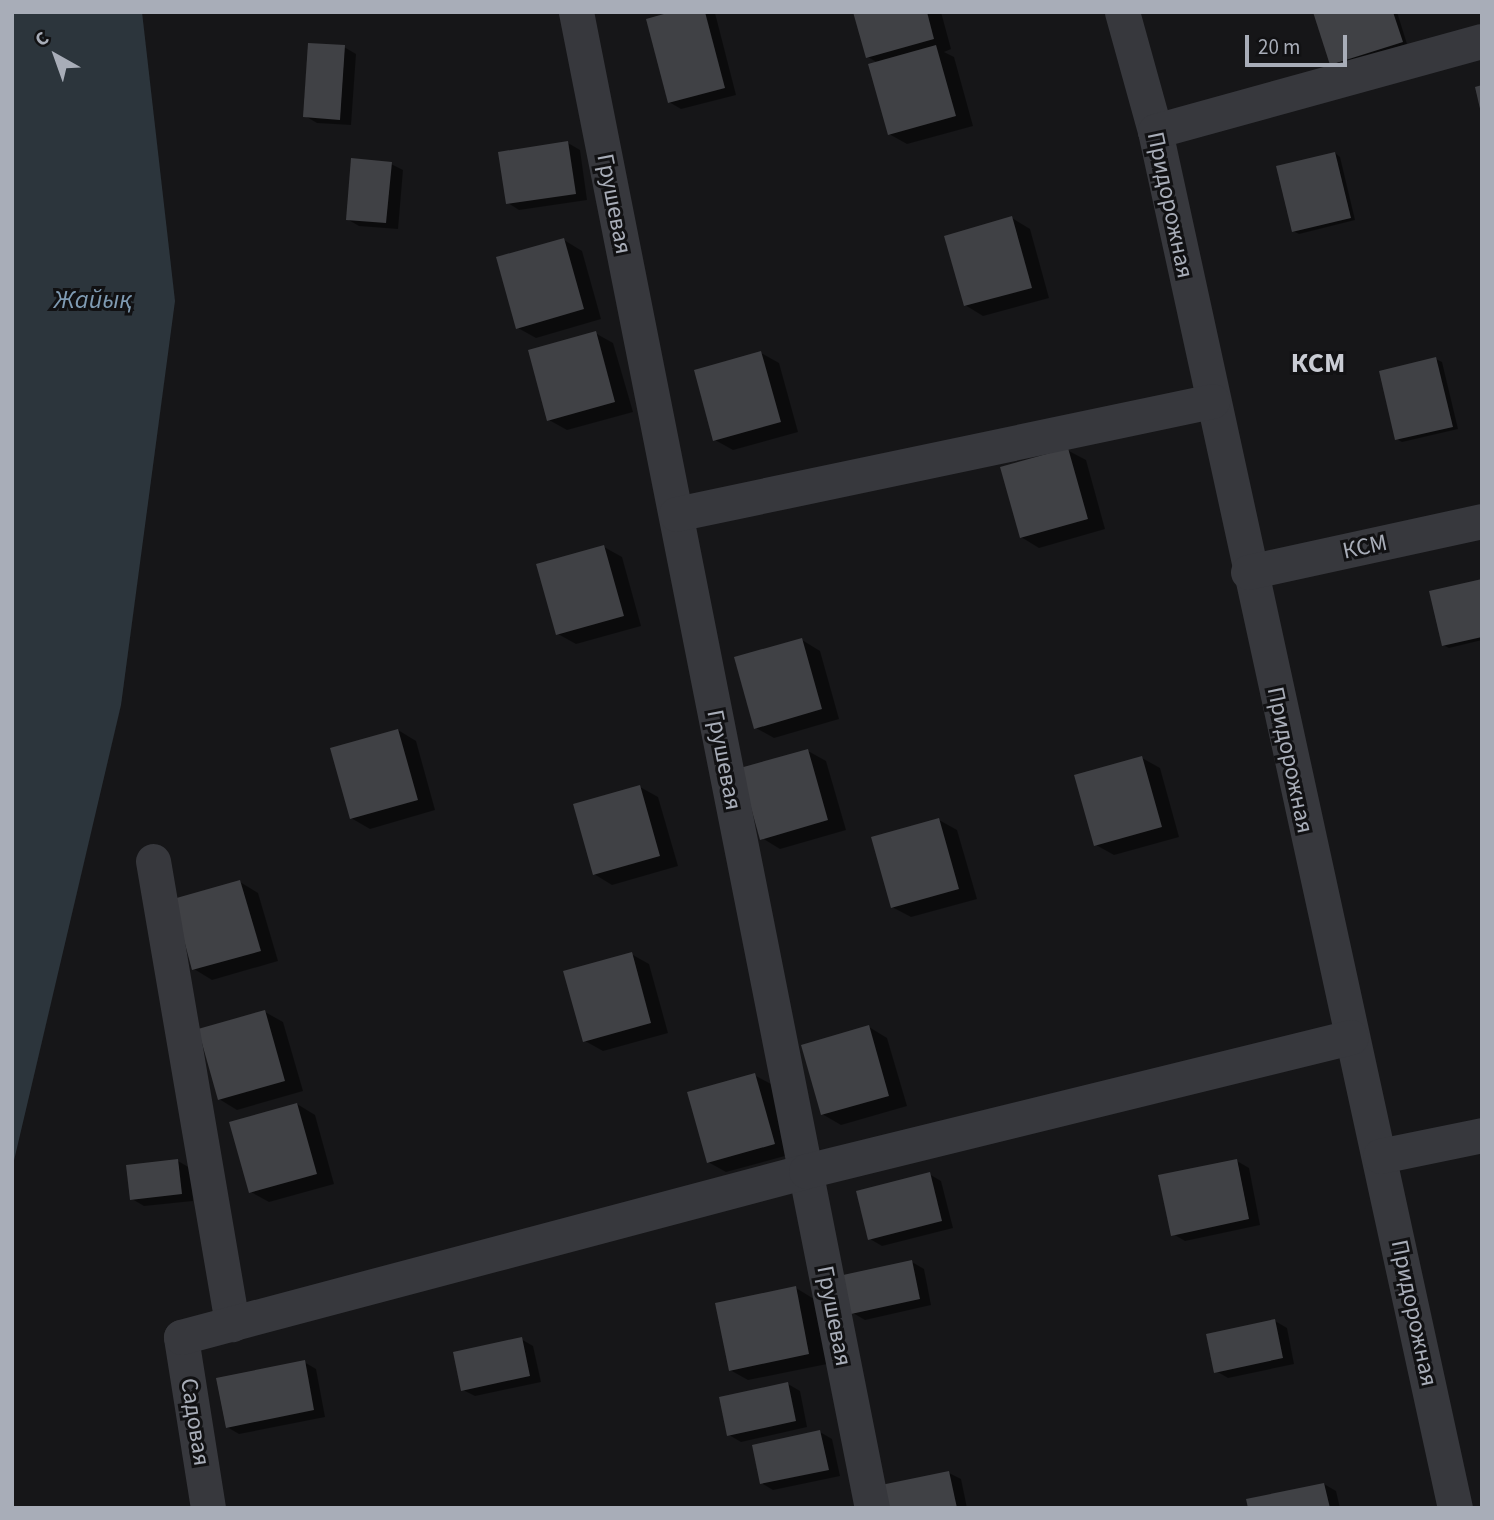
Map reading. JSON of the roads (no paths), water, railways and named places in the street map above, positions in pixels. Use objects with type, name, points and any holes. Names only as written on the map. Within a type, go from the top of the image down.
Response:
[{"type":"street","name":"Грушевая","points":[[576,12],[872,1508]]},
{"type":"street","name":"Придорожная","points":[[1122,12],[1155,131],[1248,572],[1380,1156],[1455,1508]]},
{"type":"street","points":[[1155,131],[1482,41]]},
{"type":"street","points":[[676,513],[1212,401]]},
{"type":"street","name":"КСМ","points":[[1248,572],[1482,521]]},
{"type":"street","points":[[153,861],[232,1324],[806,1171],[1351,1037]]},
{"type":"street","points":[[1380,1156],[1482,1135]]},
{"type":"street","name":"Садовая","points":[[208,1508],[181,1337],[232,1324]]},
{"type":"water","name":"Жайық","points":[[12,12],[142,12],[175,301],[121,705],[12,1169]]},
{"type":"district","name":"КСМ","points":[[1318,363]]}]
